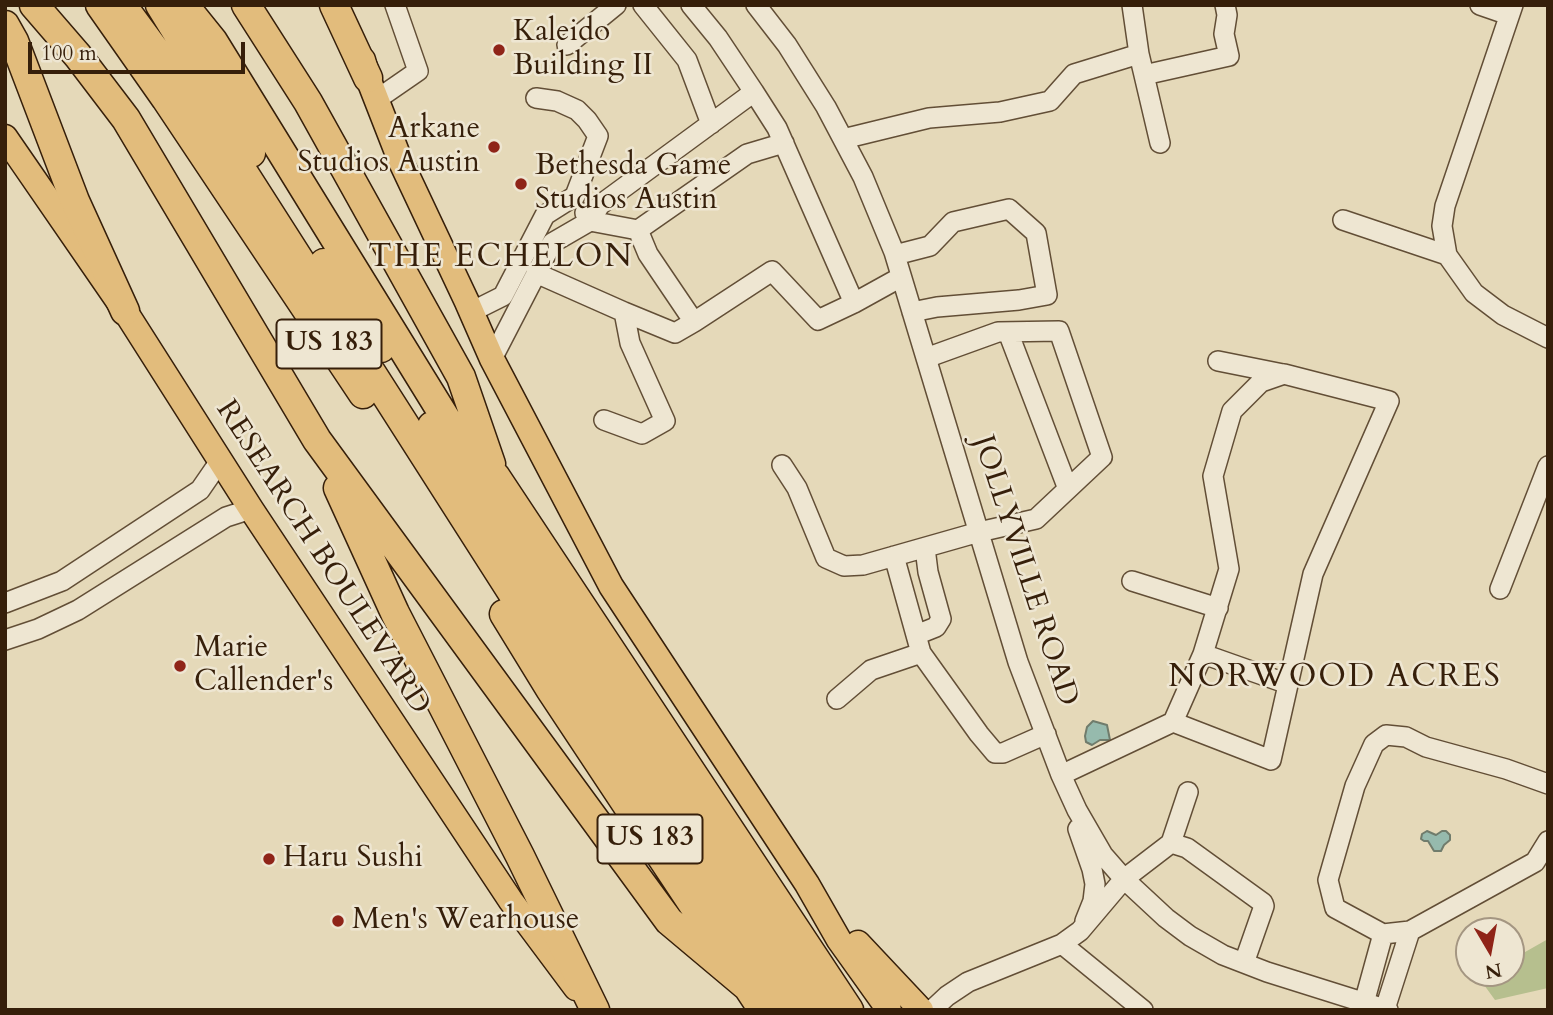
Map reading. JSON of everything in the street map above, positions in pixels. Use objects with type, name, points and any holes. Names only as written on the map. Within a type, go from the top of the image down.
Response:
[{"type":"highway","points":[[34,5],[78,56],[126,119],[317,440],[669,921],[757,999]]},
{"type":"highway","points":[[102,5],[242,154]]},
{"type":"highway","name":"US 183","points":[[102,5],[412,466],[550,689],[757,999]]},
{"type":"highway","points":[[122,5],[242,154]]},
{"type":"highway","points":[[145,5],[242,154],[820,1010]]},
{"type":"highway","points":[[160,5],[242,154],[580,699],[789,1010]]},
{"type":"highway","name":"US 183","points":[[184,5],[213,41],[448,422],[496,477],[849,1010]]},
{"type":"highway","points":[[246,5],[307,102],[461,377],[496,477]]},
{"type":"highway","points":[[334,5],[372,89]]},
{"type":"highway","points":[[5,25],[14,41],[75,201],[125,311]]},
{"type":"highway","points":[[317,440],[395,613],[514,844],[594,1010]]},
{"type":"main road","points":[[347,5],[372,89],[400,160],[492,359],[611,586],[807,884],[839,940],[889,1010]]},
{"type":"main road","name":"RESEARCH BOULEVARD","points":[[5,137],[125,311],[251,509],[510,901],[594,1010]]},
{"type":"main road","points":[[807,884],[920,1010]]},
{"type":"street","points":[[372,89],[418,71],[395,5]]},
{"type":"street","points":[[567,44],[615,5]]},
{"type":"street","points":[[643,5],[687,60],[711,124]]},
{"type":"street","points":[[691,5],[718,38],[777,128],[855,303]]},
{"type":"street","name":"JOLLYVILLE ROAD","points":[[756,5],[787,45],[826,107],[863,177],[895,255],[1018,662],[1061,775],[1077,810],[1103,855],[1152,906],[1190,936],[1223,955],[1387,1009]]},
{"type":"street","points":[[1132,5],[1139,54],[1160,143]]},
{"type":"street","points":[[1144,75],[1229,56],[1224,34],[1227,15],[1225,5]]},
{"type":"street","points":[[1480,5],[1511,10],[1445,206],[1442,226],[1447,255],[1474,293],[1503,315],[1548,338]]},
{"type":"street","points":[[843,139],[929,118],[1000,112],[1050,102],[1074,74],[1139,54]]},
{"type":"street","points":[[492,359],[552,243],[590,221],[600,205],[754,92]]},
{"type":"street","points":[[471,312],[503,296],[545,215],[575,196],[598,136],[577,110],[558,101],[536,98]]},
{"type":"street","points":[[575,196],[590,221],[638,230],[747,154],[784,143]]},
{"type":"street","points":[[895,255],[930,246],[953,222],[1009,209],[1036,233],[1046,295],[912,312]]},
{"type":"street","points":[[1343,220],[1447,255]]},
{"type":"street","points":[[638,230],[648,254],[694,322]]},
{"type":"street","points":[[536,273],[675,333],[772,271],[818,320],[855,303],[901,276]]},
{"type":"street","points":[[604,420],[642,434],[665,421],[630,343],[624,312]]},
{"type":"street","points":[[782,465],[797,488],[826,558],[844,566],[863,565],[1036,519],[1102,457],[1059,331],[998,332],[926,358]]},
{"type":"street","points":[[1008,332],[1068,489]]},
{"type":"street","points":[[1173,722],[1271,760],[1313,574],[1389,401],[1284,374],[1218,361]]},
{"type":"street","points":[[1061,775],[1173,722],[1203,654],[1229,569],[1213,476],[1232,411],[1261,382],[1284,374]]},
{"type":"street","points":[[5,603],[62,581],[200,490],[220,461]]},
{"type":"street","points":[[1500,589],[1548,466]]},
{"type":"street","points":[[5,640],[38,629],[78,610],[226,517],[251,509]]},
{"type":"street","points":[[837,699],[871,670],[919,644],[941,619],[928,572],[925,548]]},
{"type":"street","points":[[894,556],[919,644],[987,744],[995,753],[1003,753],[1046,734]]},
{"type":"street","points":[[1132,581],[1218,608]]},
{"type":"street","points":[[1203,654],[1288,684]]},
{"type":"street","points":[[1548,784],[1506,769],[1426,747],[1406,737],[1386,735],[1374,744],[1355,786],[1328,880],[1335,908],[1383,934],[1410,931],[1535,862],[1548,841]]},
{"type":"street","points":[[932,1010],[968,982],[1062,944],[1080,931],[1125,879],[1171,843],[1188,792]]},
{"type":"street","points":[[1077,810],[1076,824],[1095,884],[1093,901],[1080,931]]},
{"type":"street","points":[[1171,843],[1187,848],[1263,904],[1244,963]]},
{"type":"street","points":[[1387,1009],[1410,931]]},
{"type":"street","points":[[1364,1003],[1383,934]]},
{"type":"street","points":[[1062,944],[1143,1010]]},
{"type":"green space","points":[[1548,939],[1548,988],[1495,1000],[1486,987],[1525,987],[1525,952]]},
{"type":"water","points":[[1093,721],[1107,725],[1110,740],[1100,740],[1092,745],[1086,742],[1087,727]]},
{"type":"water","points":[[1427,831],[1436,835],[1446,831],[1450,840],[1441,851],[1434,851],[1428,841],[1421,839],[1422,834]]},
{"type":"place","name":"Kaleido Building II","points":[[499,50]]},
{"type":"place","name":"Arkane Studios Austin","points":[[494,147]]},
{"type":"place","name":"Bethesda Game Studios Austin","points":[[521,184]]},
{"type":"place","name":"Marie Callender's","points":[[180,666]]},
{"type":"place","name":"Haru Sushi","points":[[269,859]]},
{"type":"place","name":"Men's Wearhouse","points":[[338,921]]},
{"type":"district","name":"THE ECHELON","points":[[501,259]]},
{"type":"district","name":"NORWOOD ACRES","points":[[1335,679]]}]
